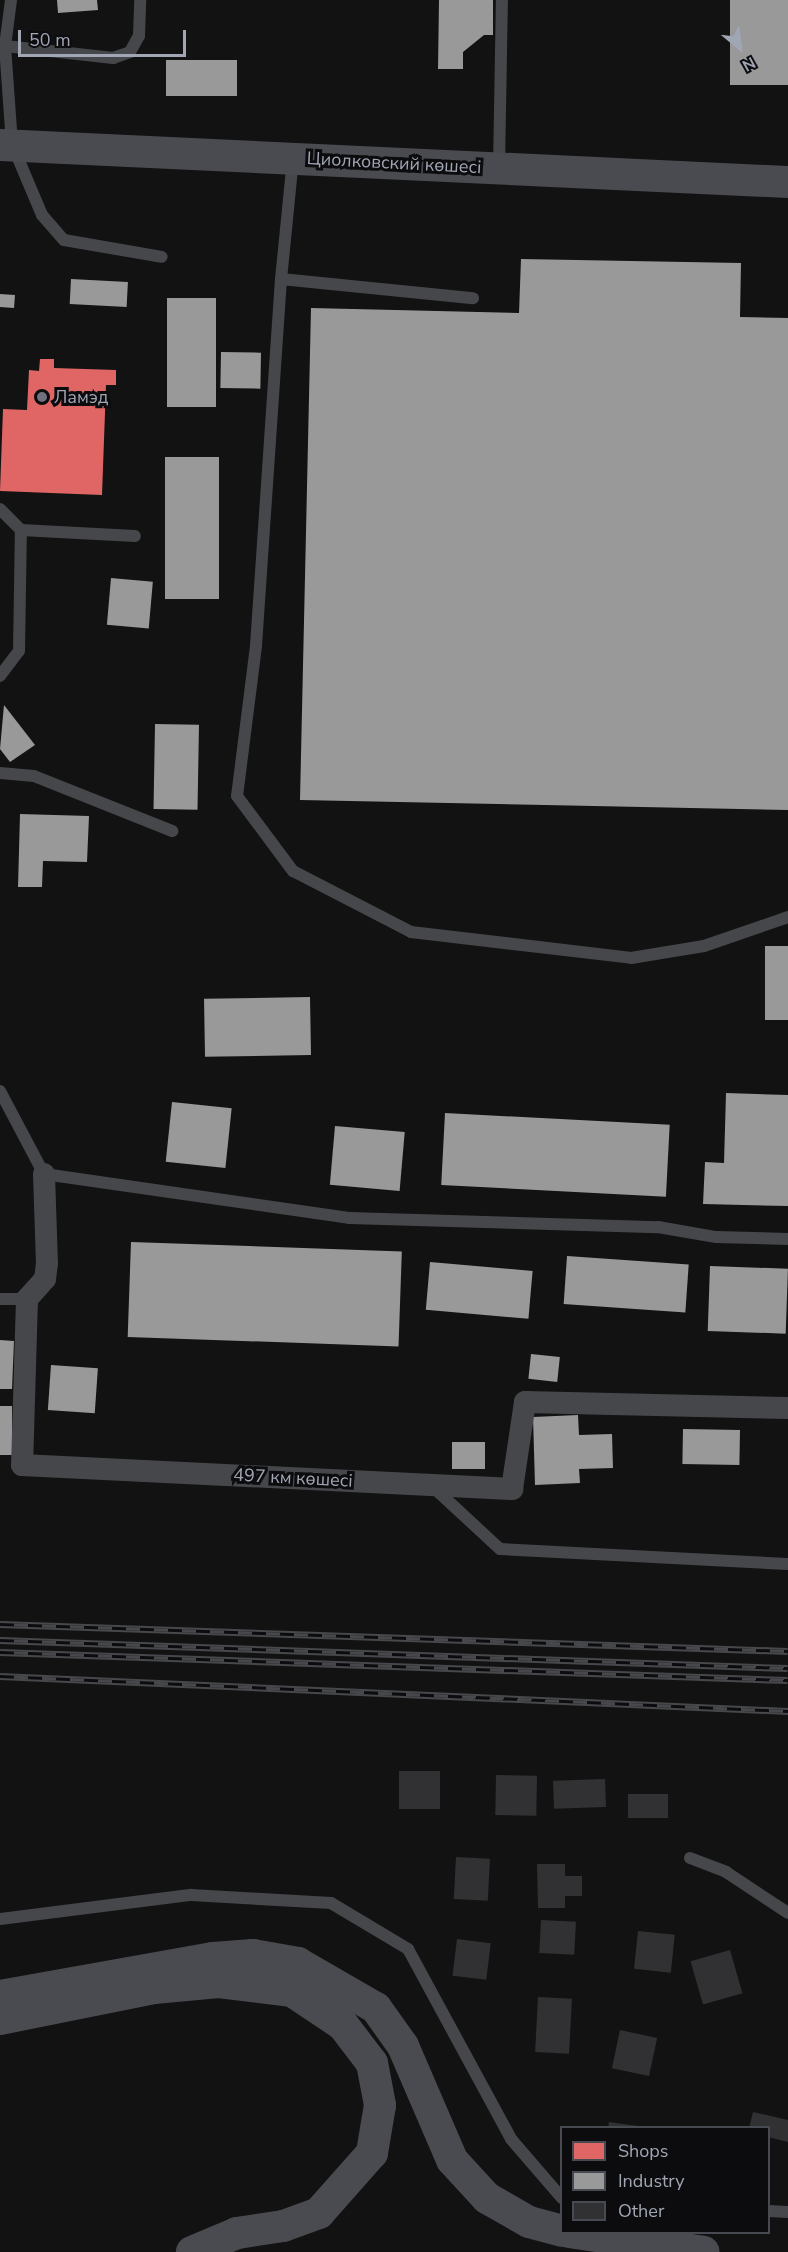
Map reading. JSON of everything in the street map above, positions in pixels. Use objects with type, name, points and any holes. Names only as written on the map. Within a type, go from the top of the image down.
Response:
[{"type":"main road","name":"Циолковский көшесі","points":[[6,145],[788,182]]},
{"type":"main road","points":[[0,1995],[213,1958],[253,1955],[298,1963],[376,2008],[403,2046],[452,2160],[487,2198],[529,2222],[560,2231]]},
{"type":"main road","points":[[0,2019],[154,1988],[219,1982],[292,1991],[343,2025],[372,2063],[380,2105],[372,2152],[319,2213],[283,2226],[237,2233],[192,2252]]},
{"type":"main road","points":[[583,2234],[705,2252]]},
{"type":"street","points":[[27,1299],[45,1278],[44,1174]]},
{"type":"street","name":"497 км көшесі","points":[[27,1299],[22,1465],[512,1488],[525,1402],[788,1408]]},
{"type":"lane","points":[[11,0],[4,18],[6,145],[42,215],[64,240],[162,257]]},
{"type":"lane","points":[[5,46],[113,58],[130,52],[140,36],[140,0]]},
{"type":"lane","points":[[499,168],[502,0]]},
{"type":"lane","points":[[293,158],[281,279],[256,646],[237,796],[293,871],[411,932],[631,958],[704,946],[788,917]]},
{"type":"lane","points":[[281,279],[473,298]]},
{"type":"lane","points":[[0,508],[21,530],[135,536]]},
{"type":"lane","points":[[0,676],[19,651],[21,530]]},
{"type":"lane","points":[[0,773],[34,776],[172,831]]},
{"type":"lane","points":[[0,1091],[44,1174],[349,1218],[658,1227],[716,1237],[788,1239]]},
{"type":"lane","points":[[0,1299],[27,1299]]},
{"type":"lane","points":[[430,1484],[500,1549],[788,1564]]},
{"type":"lane","points":[[690,1858],[726,1872],[788,1913]]},
{"type":"lane","points":[[0,1919],[191,1895],[331,1903],[408,1949],[511,2139],[560,2197]]},
{"type":"lane","points":[[770,2211],[788,2212]]},
{"type":"building: Shops","points":[[40,359],[54,359],[54,368],[116,370],[116,385],[106,385],[102,495],[0,491],[3,409],[27,410],[29,370],[39,371]]},
{"type":"building: Industry","points":[[57,0],[97,0],[98,10],[58,13]]},
{"type":"building: Industry","points":[[439,0],[493,0],[493,35],[484,35],[463,52],[463,69],[438,69]]},
{"type":"building: Industry","points":[[730,0],[788,0],[788,85],[730,85]]},
{"type":"building: Industry","points":[[166,60],[237,60],[237,96],[166,96]]},
{"type":"building: Industry","points":[[521,259],[741,263],[740,317],[788,318],[788,810],[300,800],[311,308],[519,313]]},
{"type":"building: Industry","points":[[71,279],[128,282],[127,307],[70,304]]},
{"type":"building: Industry","points":[[0,294],[15,295],[14,308],[0,307]]},
{"type":"building: Industry","points":[[167,298],[216,298],[216,407],[167,407]]},
{"type":"building: Industry","points":[[221,352],[261,353],[260,389],[220,388]]},
{"type":"building: Industry","points":[[165,457],[219,457],[219,599],[165,599]]},
{"type":"building: Industry","points":[[111,578],[153,582],[149,628],[107,625]]},
{"type":"building: Industry","points":[[4,705],[35,745],[10,762],[0,749]]},
{"type":"building: Industry","points":[[155,724],[199,725],[198,810],[154,809]]},
{"type":"building: Industry","points":[[20,814],[89,816],[87,862],[43,861],[42,887],[18,887]]},
{"type":"building: Industry","points":[[765,946],[788,946],[788,1020],[765,1020]]},
{"type":"building: Industry","points":[[310,997],[311,1055],[205,1057],[204,999]]},
{"type":"building: Industry","points":[[726,1093],[788,1095],[788,1206],[703,1204],[705,1162],[724,1163]]},
{"type":"building: Industry","points":[[172,1102],[232,1108],[225,1168],[166,1162]]},
{"type":"building: Industry","points":[[445,1113],[670,1125],[666,1197],[441,1185]]},
{"type":"building: Industry","points":[[335,1126],[405,1132],[400,1191],[330,1185]]},
{"type":"building: Industry","points":[[131,1242],[402,1251],[399,1346],[128,1337]]},
{"type":"building: Industry","points":[[567,1256],[689,1265],[685,1312],[564,1304]]},
{"type":"building: Industry","points":[[430,1262],[533,1271],[528,1319],[426,1310]]},
{"type":"building: Industry","points":[[710,1266],[788,1269],[786,1334],[708,1331]]},
{"type":"building: Industry","points":[[0,1340],[14,1341],[12,1389],[0,1389]]},
{"type":"building: Industry","points":[[531,1354],[560,1357],[557,1382],[528,1379]]},
{"type":"building: Industry","points":[[51,1365],[98,1368],[95,1413],[48,1410]]},
{"type":"building: Industry","points":[[0,1406],[12,1406],[12,1455],[0,1455]]},
{"type":"building: Industry","points":[[578,1415],[579,1435],[612,1434],[613,1468],[579,1469],[580,1483],[535,1485],[533,1417]]},
{"type":"building: Industry","points":[[683,1429],[740,1430],[739,1465],[682,1464]]},
{"type":"building: Industry","points":[[452,1442],[485,1442],[485,1469],[452,1469]]},
{"type":"building: Other","points":[[399,1771],[440,1771],[440,1809],[399,1809]]},
{"type":"building: Other","points":[[496,1775],[537,1776],[536,1816],[495,1815]]},
{"type":"building: Other","points":[[605,1779],[606,1807],[554,1809],[553,1781]]},
{"type":"building: Other","points":[[628,1794],[668,1794],[668,1818],[628,1818]]},
{"type":"building: Other","points":[[456,1857],[490,1859],[488,1901],[454,1899]]},
{"type":"building: Other","points":[[537,1864],[565,1864],[565,1876],[582,1876],[582,1896],[565,1896],[565,1908],[538,1908]]},
{"type":"building: Other","points":[[541,1920],[576,1922],[574,1955],[539,1953]]},
{"type":"building: Other","points":[[638,1931],[675,1935],[671,1973],[634,1969]]},
{"type":"building: Other","points":[[457,1939],[491,1943],[486,1980],[452,1976]]},
{"type":"building: Other","points":[[730,1950],[742,1993],[703,2005],[691,1961]]},
{"type":"building: Other","points":[[538,1997],[572,1999],[569,2054],[535,2052]]},
{"type":"building: Other","points":[[620,2030],[657,2038],[649,2076],[612,2068]]},
{"type":"building: Other","points":[[753,2112],[788,2120],[788,2142],[770,2138],[770,2126],[750,2126]]},
{"type":"building: Other","points":[[609,2122],[638,2126],[608,2126]]},
{"type":"railway","points":[[0,1624],[788,1651]]},
{"type":"railway","points":[[0,1640],[788,1668]]},
{"type":"railway","points":[[0,1652],[788,1680]]},
{"type":"railway","points":[[0,1676],[788,1711]]},
{"type":"place","name":"Ламэд","points":[[42,397]]}]
